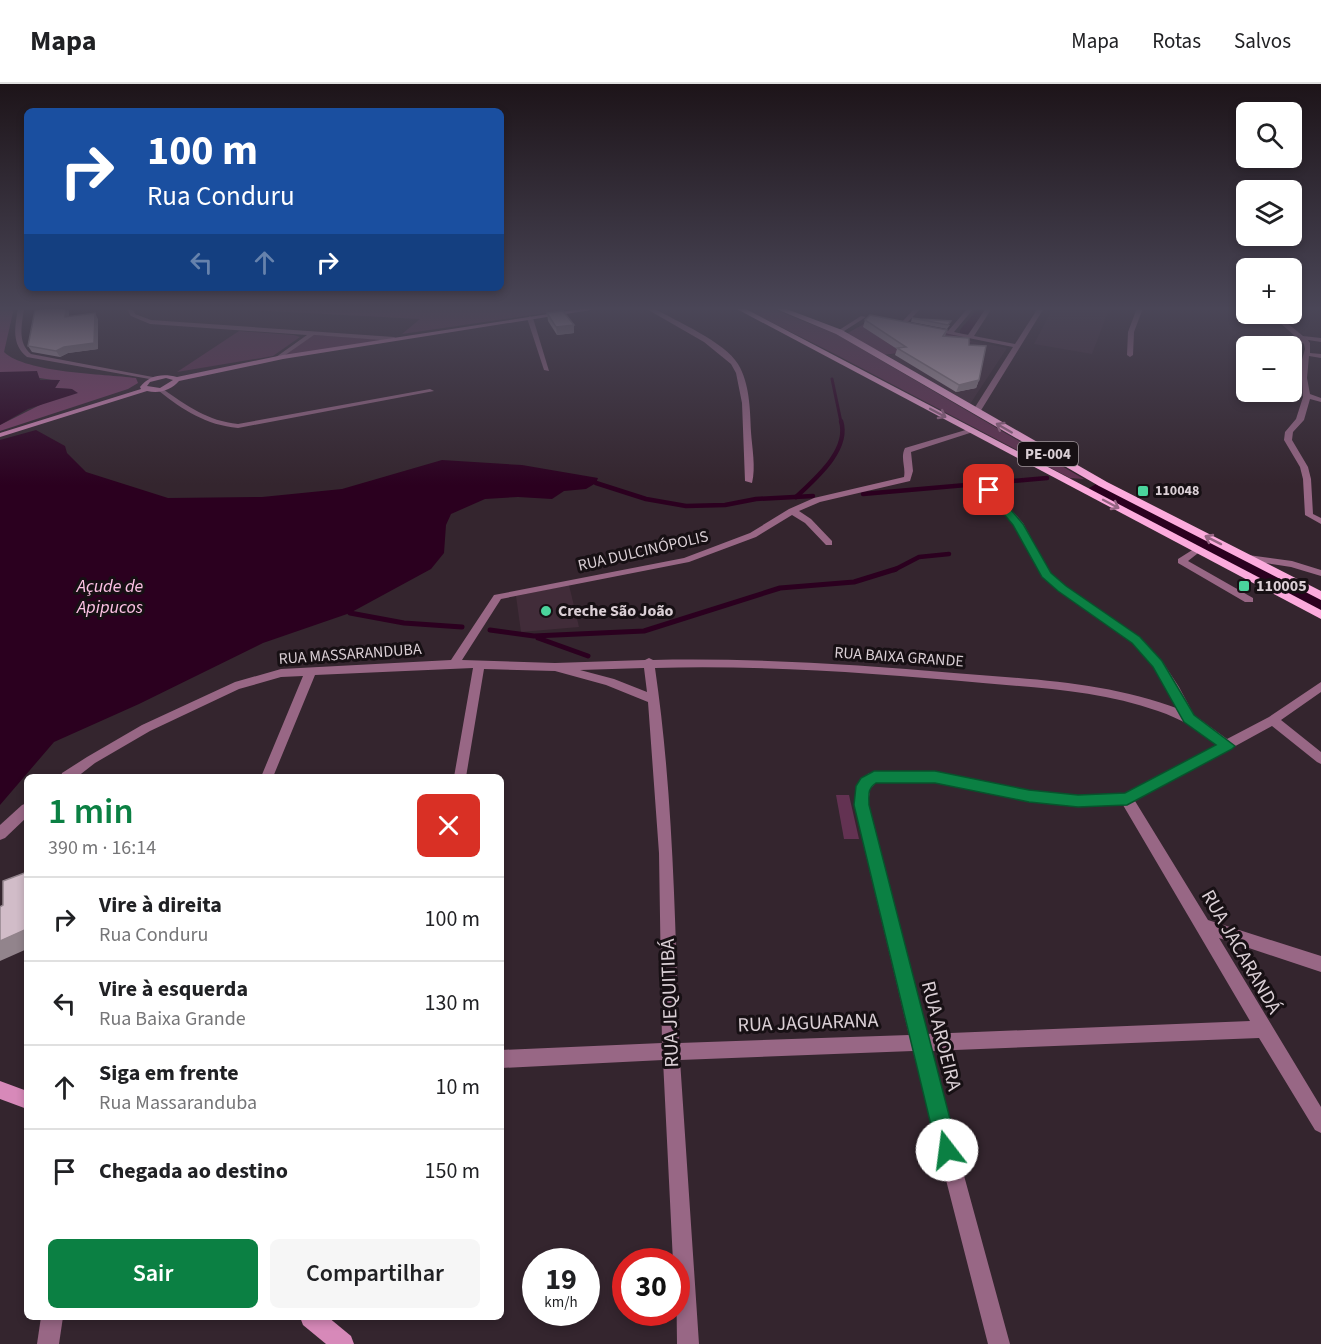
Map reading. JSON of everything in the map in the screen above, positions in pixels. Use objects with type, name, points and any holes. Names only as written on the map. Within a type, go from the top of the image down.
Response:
[{"type":"main road","name":"PE-004","points":[[858,367],[972,431],[1321,615]]},
{"type":"main road","name":"PE-004","points":[[900,367],[1102,484],[1321,596]]},
{"type":"street","points":[[91,367],[155,378],[166,376],[177,379],[236,367]]},
{"type":"street","points":[[736,367],[740,373],[745,399],[749,481]]},
{"type":"street","points":[[976,412],[1004,367]]},
{"type":"street","points":[[1305,367],[1306,395],[1300,420],[1289,432],[1288,440],[1304,466],[1309,515],[1321,521]]},
{"type":"street","points":[[144,390],[144,385],[155,378]]},
{"type":"street","points":[[0,435],[144,390],[160,390],[172,385],[177,379]]},
{"type":"street","points":[[160,390],[196,416],[221,426],[238,426],[430,392]]},
{"type":"street","points":[[1306,395],[1321,400]]},
{"type":"street","name":"RUA DULCINÓPOLIS","points":[[454,664],[487,609],[498,597],[686,560],[753,535],[792,511],[817,500],[908,479],[910,474],[906,455],[908,450],[972,431]]},
{"type":"street","points":[[989,490],[1017,524],[1046,574],[1062,589],[1136,640],[1158,664],[1189,718]]},
{"type":"street","points":[[792,511],[808,521],[829,543]]},
{"type":"street","points":[[1197,550],[1181,561],[1249,600]]},
{"type":"street","points":[[1248,558],[1292,564],[1321,573]]},
{"type":"street","name":"RUA BAIXA GRANDE","points":[[555,667],[649,662],[900,672],[1047,686],[1113,696],[1189,718],[1227,746]]},
{"type":"street","name":"RUA JEQUITIBÁ","points":[[649,662],[655,700],[664,841],[671,1050],[688,1344]]},
{"type":"street","name":"RUA MASSARANDUBA","points":[[71,774],[146,728],[235,686],[281,673],[454,664],[555,667],[610,682],[655,700]]},
{"type":"street","points":[[461,774],[480,664]]},
{"type":"street","points":[[268,774],[311,671]]},
{"type":"street","points":[[1127,799],[1273,720],[1321,686]]},
{"type":"street","points":[[1273,720],[1321,759]]},
{"type":"street","name":"RUA AROEIRA","points":[[999,1344],[919,1042],[861,805],[861,790],[866,782],[874,777],[935,777],[1029,796],[1078,801],[1127,799]]},
{"type":"street","name":"RUA JACARANDÁ","points":[[1127,799],[1173,872],[1262,1029],[1321,1124]]},
{"type":"street","points":[[0,834],[24,812]]},
{"type":"street","points":[[1201,925],[1321,964]]},
{"type":"street","name":"RUA JAGUARANA","points":[[504,1059],[671,1050],[1081,1038],[1262,1029]]},
{"type":"street","points":[[0,1090],[24,1099]]},
{"type":"street","points":[[48,1344],[52,1320]]},
{"type":"street","points":[[315,1320],[343,1344]]},
{"type":"shaded area","points":[[0,367],[42,367],[86,374],[136,378],[138,383],[128,389],[0,431],[0,425],[72,389],[55,388],[60,380],[0,372]]},
{"type":"shaded area","points":[[185,367],[208,367],[177,372]]},
{"type":"shaded area","points":[[859,367],[892,367],[1084,479],[1070,478]]},
{"type":"shaded area","points":[[906,367],[995,367],[970,404],[963,403]]},
{"type":"shaded area","name":"Creche São João","points":[[569,585],[579,627],[521,632],[516,596]]},
{"type":"shaded area","points":[[836,795],[849,795],[859,839],[844,839]]},
{"type":"water","points":[[37,371],[40,380],[60,380],[55,388],[72,389],[78,393],[28,409],[0,425],[0,372]]},
{"type":"water","name":"Açude de Apipucos","points":[[36,430],[65,446],[67,453],[86,472],[168,498],[262,497],[342,489],[442,460],[522,465],[598,478],[596,483],[586,489],[564,491],[552,499],[518,497],[485,499],[451,514],[446,525],[444,553],[431,569],[350,613],[263,643],[139,704],[54,742],[27,774],[24,774],[24,777],[0,805],[0,440]]},
{"type":"building","points":[[929,367],[982,367],[979,380],[959,385]]},
{"type":"building","points":[[24,873],[24,930],[0,941],[0,907],[3,905],[3,881]]},
{"type":"waterway","points":[[832,379],[841,422]]},
{"type":"waterway","points":[[796,497],[821,473],[836,453],[842,432],[841,421]]},
{"type":"waterway","points":[[863,494],[1047,478]]},
{"type":"waterway","points":[[596,483],[646,499],[686,506],[725,505],[756,499],[796,497]]},
{"type":"waterway","points":[[1096,488],[1321,605]]},
{"type":"waterway","points":[[796,497],[813,496]]},
{"type":"waterway","points":[[896,569],[919,557],[949,554]]},
{"type":"waterway","points":[[490,630],[534,636],[644,631],[780,588],[854,582],[896,569]]},
{"type":"waterway","points":[[350,613],[404,623],[462,627]]},
{"type":"waterway","points":[[538,638],[588,656]]},
{"type":"place","name":"110048","points":[[1143,491]]},
{"type":"place","name":"110005","points":[[1244,586]]},
{"type":"place","name":"Creche São João","points":[[546,611]]},
{"type":"route","points":[[947,1150],[861,805],[861,790],[866,782],[874,777],[935,777],[1029,796],[1078,801],[1127,799],[1227,746],[1189,718],[1158,664],[1136,640],[1062,589],[1046,574],[1028,540],[989,490]]}]
